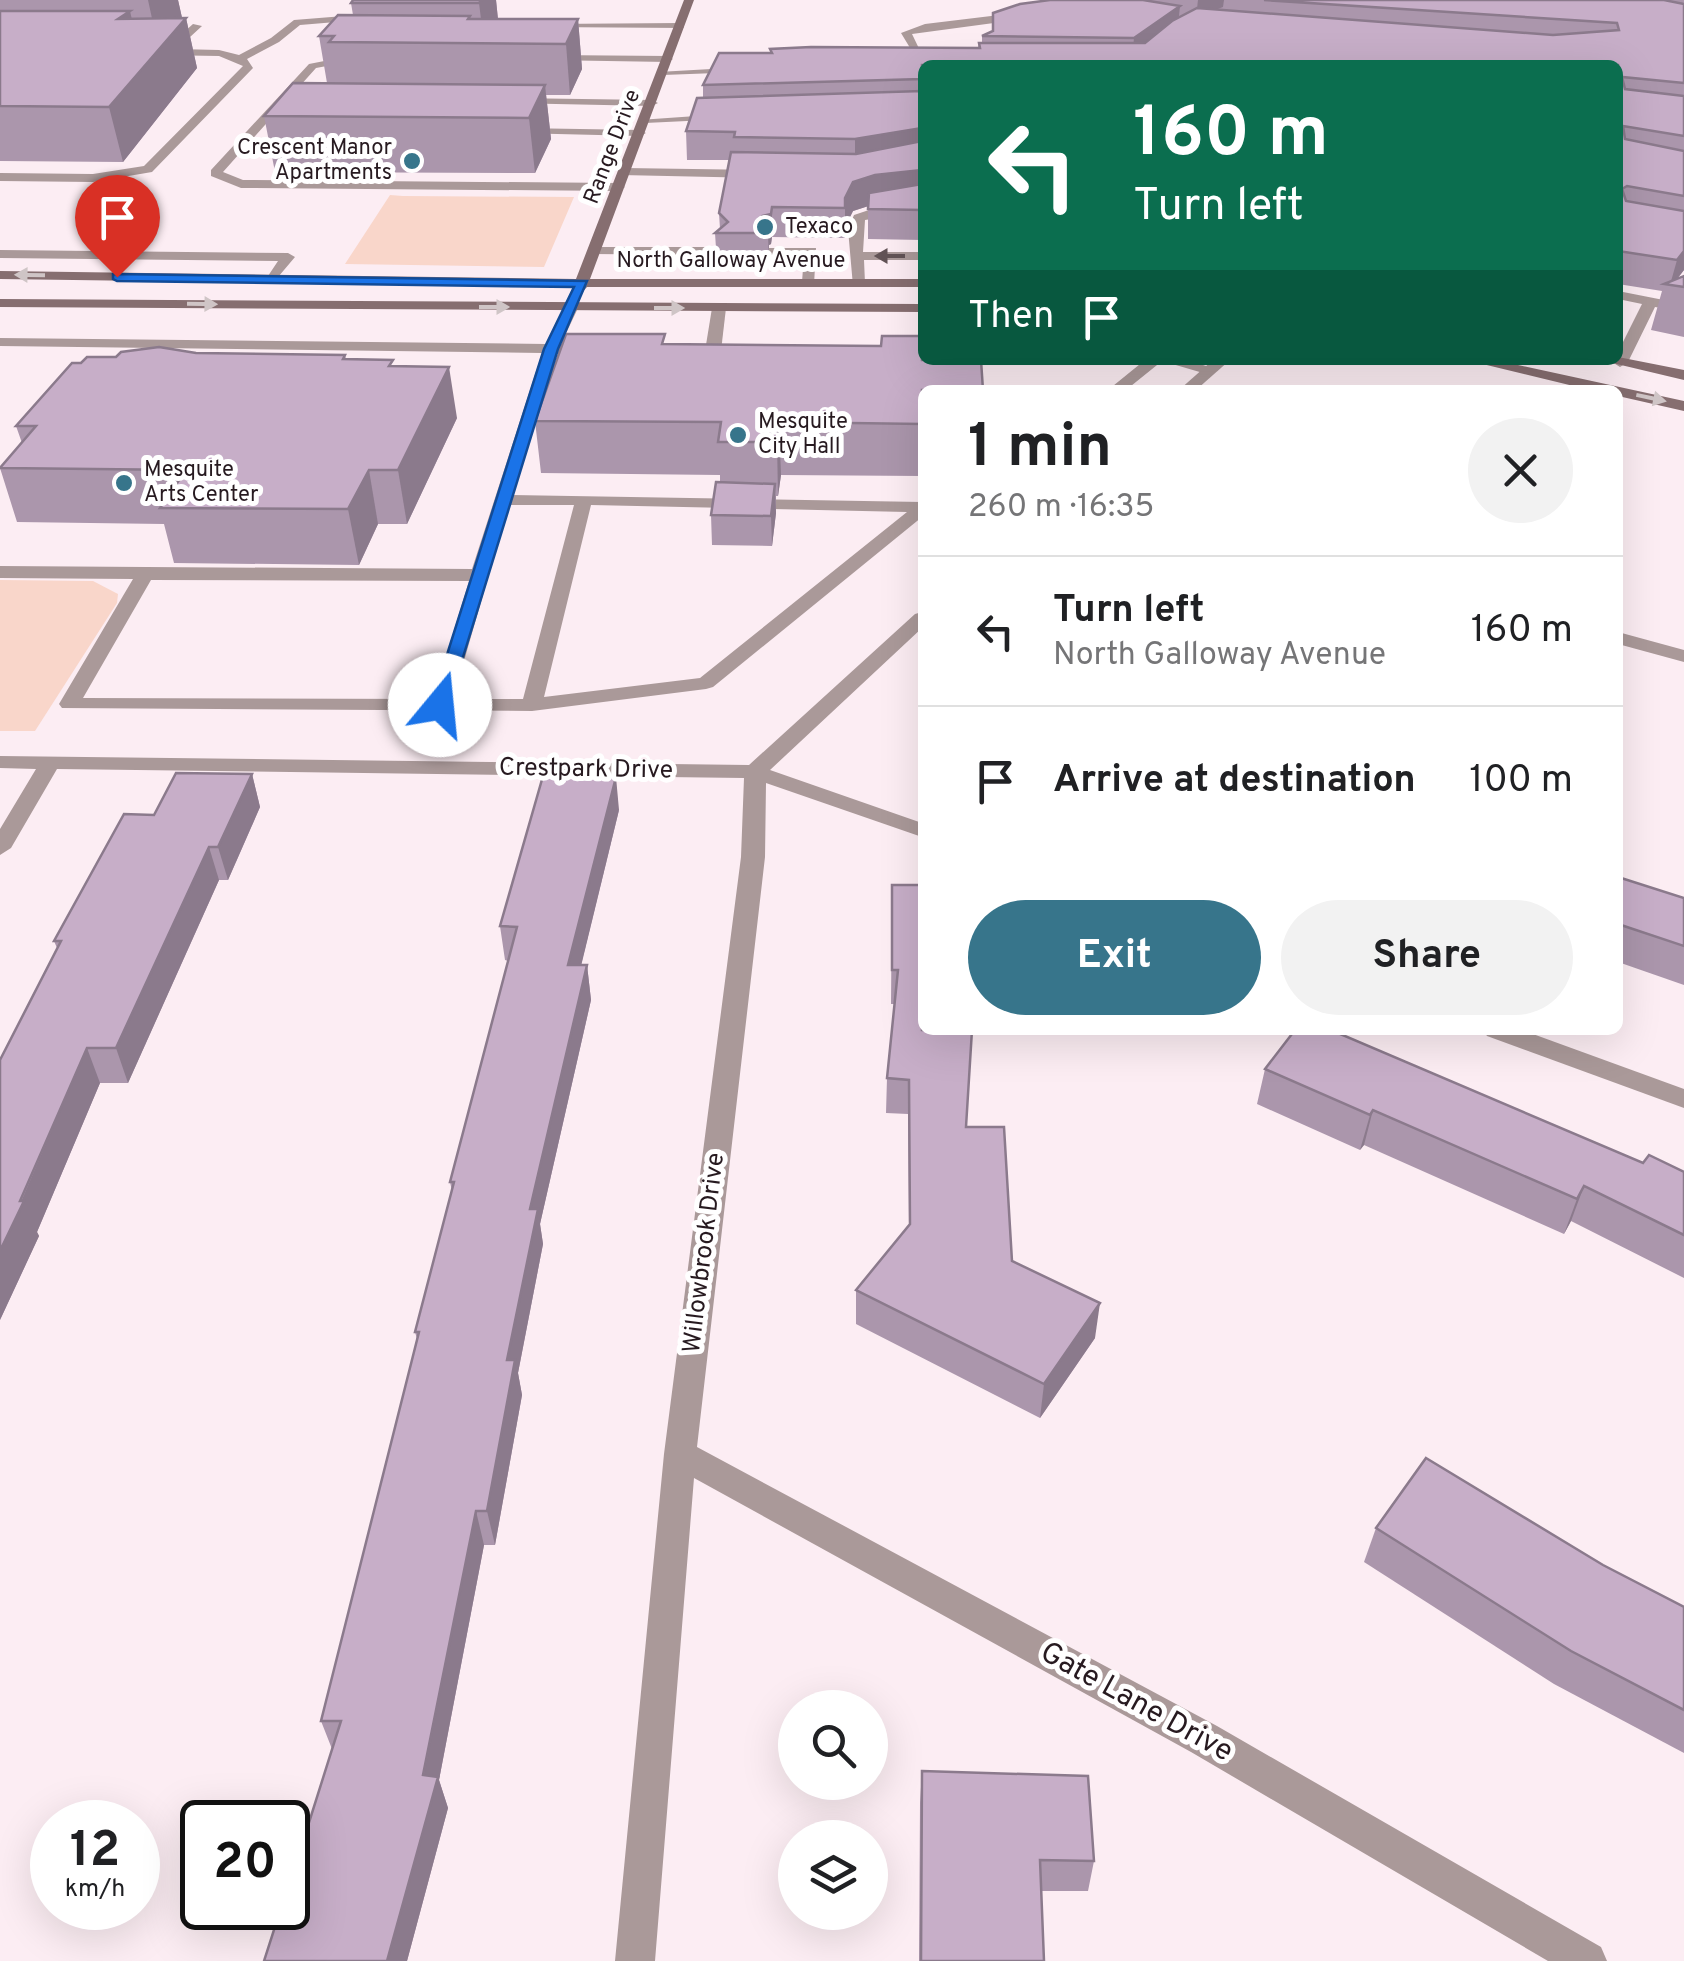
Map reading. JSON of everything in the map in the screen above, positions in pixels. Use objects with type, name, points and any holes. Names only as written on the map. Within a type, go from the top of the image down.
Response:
[{"type":"main road","name":"Range Drive","points":[[572,308],[690,0]]},
{"type":"main road","name":"North Galloway Avenue","points":[[0,275],[582,284],[918,284]]},
{"type":"main road","name":"North Galloway Avenue","points":[[0,302],[918,308]]},
{"type":"main road","points":[[1623,363],[1684,375]]},
{"type":"main road","points":[[1497,365],[1588,385]]},
{"type":"main road","points":[[1623,393],[1684,406]]},
{"type":"street","points":[[919,60],[906,33],[925,27],[1053,12],[1065,0],[1084,4]]},
{"type":"street","points":[[241,58],[275,40],[297,22],[383,17]]},
{"type":"street","points":[[167,53],[197,26]]},
{"type":"street","points":[[539,27],[680,26]]},
{"type":"street","points":[[0,177],[117,176],[148,169],[249,66],[241,58],[216,53],[148,53]]},
{"type":"street","points":[[364,58],[312,66],[215,173],[241,184],[620,187]]},
{"type":"street","points":[[535,58],[668,59]]},
{"type":"street","points":[[901,64],[918,63]]},
{"type":"street","points":[[663,72],[762,69]]},
{"type":"street","points":[[282,99],[302,100]]},
{"type":"street","points":[[496,101],[652,102]]},
{"type":"street","points":[[506,131],[643,126],[739,116]]},
{"type":"street","points":[[255,129],[274,129]]},
{"type":"street","points":[[625,172],[778,174]]},
{"type":"street","points":[[858,283],[859,218],[875,212],[918,207]]},
{"type":"street","points":[[595,251],[719,251]]},
{"type":"street","points":[[680,251],[680,283]]},
{"type":"street","points":[[770,251],[811,251],[809,282]]},
{"type":"street","points":[[0,254],[288,257],[273,279]]},
{"type":"street","points":[[857,256],[918,256]]},
{"type":"street","points":[[1623,296],[1684,308]]},
{"type":"street","points":[[1623,346],[1650,301]]},
{"type":"street","points":[[440,705],[551,349],[572,308]]},
{"type":"street","points":[[713,351],[719,308]]},
{"type":"street","points":[[0,342],[605,350]]},
{"type":"street","points":[[1122,385],[1148,365]]},
{"type":"street","points":[[1193,385],[1216,365]]},
{"type":"street","points":[[502,500],[918,508]]},
{"type":"street","points":[[532,705],[584,500]]},
{"type":"street","points":[[145,574],[68,704],[532,705],[706,684],[918,511]]},
{"type":"street","points":[[0,572],[480,576]]},
{"type":"street","points":[[755,772],[918,622]]},
{"type":"street","points":[[1623,639],[1684,656]]},
{"type":"street","name":"Crestpark Drive","points":[[0,762],[755,772],[918,829]]},
{"type":"street","points":[[0,848],[50,763]]},
{"type":"street","name":"Willowbrook Drive","points":[[635,1961],[680,1454],[753,857],[755,772]]},
{"type":"street","points":[[1510,1035],[1684,1099]]},
{"type":"street","name":"Gate Lane Drive","points":[[680,1454],[1204,1738],[1586,1961]]},
{"type":"shaded area","points":[[390,195],[574,197],[544,267],[345,264]]},
{"type":"shaded area","points":[[0,580],[93,581],[118,594],[117,603],[35,731],[0,731]]},
{"type":"building","points":[[353,0],[482,0],[351,3]]},
{"type":"building","points":[[1050,0],[1143,0],[1180,6],[1134,38],[982,36],[993,31],[993,13]]},
{"type":"building","points":[[1264,0],[1664,0],[1684,4],[1684,83],[1623,77],[1623,60],[918,60],[918,79],[703,85],[719,53],[772,53],[770,49],[811,47],[980,48],[979,43],[1145,43],[1172,21],[1197,8],[1553,35],[1619,30],[1617,23]]},
{"type":"building","points":[[0,11],[130,11],[118,19],[186,18],[109,107],[0,106]]},
{"type":"building","points":[[338,15],[578,19],[566,44],[329,42],[334,36],[319,36]]},
{"type":"building","points":[[1623,81],[1625,89],[1684,96],[1684,136],[1623,126]]},
{"type":"building","points":[[293,83],[545,85],[529,118],[264,116]]},
{"type":"building","points":[[918,91],[918,129],[855,139],[734,137],[735,132],[686,131],[697,98]]},
{"type":"building","points":[[1623,126],[1625,139],[1684,151],[1684,196],[1623,188]]},
{"type":"building","points":[[918,142],[918,170],[875,175],[853,182],[845,208],[772,207],[771,214],[759,221],[769,228],[768,233],[715,233],[728,222],[719,213],[731,152],[856,154]]},
{"type":"building","points":[[918,185],[918,210],[868,209],[869,193]]},
{"type":"building","points":[[1623,192],[1626,201],[1684,211],[1684,251],[1677,260],[1623,252]]},
{"type":"building","points":[[1684,276],[1684,287],[1664,284]]},
{"type":"building","points":[[566,334],[665,334],[662,344],[881,346],[882,336],[918,336],[918,365],[981,365],[983,385],[918,385],[918,424],[779,422],[777,442],[718,442],[721,422],[535,421]]},
{"type":"building","points":[[159,347],[196,353],[345,355],[343,359],[393,360],[389,366],[449,367],[398,470],[369,470],[348,509],[160,508],[186,470],[0,468],[36,426],[16,426],[72,363],[81,363],[87,357],[116,357],[121,352]]},
{"type":"building","points":[[716,482],[775,484],[771,516],[711,515]]},
{"type":"building","points":[[176,773],[252,774],[218,847],[209,847],[116,1048],[87,1048],[0,1251],[0,1060],[61,941],[54,941],[124,814],[154,815]]},
{"type":"building","points":[[543,776],[616,777],[568,965],[587,965],[530,1209],[538,1209],[507,1360],[515,1360],[487,1511],[476,1511],[423,1775],[438,1777],[387,1961],[264,1961],[274,1930],[310,1930],[310,1819],[341,1721],[321,1721],[419,1332],[415,1332],[454,1182],[450,1182],[517,927],[500,926]]},
{"type":"building","points":[[1623,879],[1684,898],[1684,946],[1623,926]]},
{"type":"building","points":[[892,885],[918,885],[918,1035],[972,1035],[966,1127],[1004,1127],[1012,1261],[1100,1303],[1044,1384],[856,1290],[910,1224],[909,1080],[887,1078],[898,970],[892,970]]},
{"type":"building","points":[[1291,1035],[1343,1035],[1643,1163],[1649,1155],[1684,1172],[1684,1235],[1584,1186],[1577,1199],[1373,1110],[1370,1115],[1265,1069]]},
{"type":"building","points":[[1426,1458],[1603,1565],[1684,1607],[1684,1710],[1571,1651],[1376,1528]]},
{"type":"building","points":[[922,1771],[1088,1776],[1094,1861],[1040,1860],[1044,1961],[921,1961]]},
{"type":"place","name":"Crescent Manor Apartments","points":[[412,161]]},
{"type":"place","name":"Texaco","points":[[765,227]]},
{"type":"place","name":"Mesquite City Hall","points":[[738,435]]},
{"type":"place","name":"Mesquite Arts Center","points":[[124,483]]},
{"type":"route","points":[[117,277],[582,284],[551,349],[440,705]]}]
